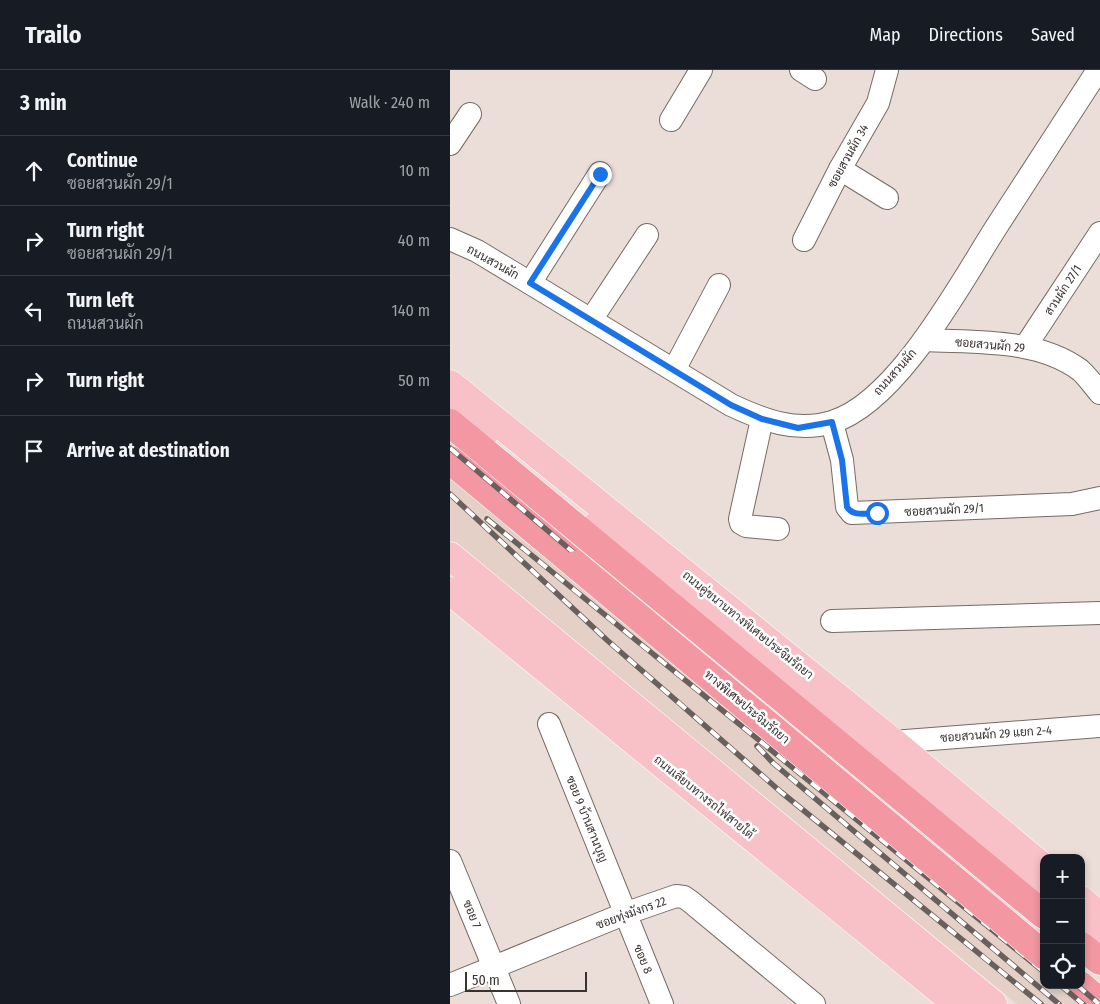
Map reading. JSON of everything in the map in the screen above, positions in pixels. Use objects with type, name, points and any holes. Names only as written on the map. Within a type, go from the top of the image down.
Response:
[{"type":"highway","points":[[450,423],[1040,912]]},
{"type":"highway","name":"ทางพิเศษประจิมรัถยา","points":[[450,460],[1040,952]]},
{"type":"highway","points":[[1085,949],[1100,961]]},
{"type":"highway","points":[[1085,989],[1100,1002]]},
{"type":"main road","name":"ถนนคู่ขนานทางพิเศษประจิมรัถยา","points":[[450,384],[892,742],[1040,865]]},
{"type":"main road","points":[[450,407],[834,721],[1040,894]]},
{"type":"main road","points":[[450,556],[993,1004]]},
{"type":"main road","name":"ถนนเลียบทางรถไฟสายใต้","points":[[450,591],[957,1004]]},
{"type":"main road","points":[[1085,903],[1100,916]]},
{"type":"main road","points":[[1085,932],[1100,945]]},
{"type":"street","points":[[671,120],[701,70]]},
{"type":"street","name":"ซอยสวนผัก 34","points":[[804,240],[840,169],[878,103],[887,70]]},
{"type":"street","name":"ถนนสวนผัก","points":[[450,239],[477,252],[530,283],[731,405],[762,419],[798,428],[832,422],[852,413],[880,392],[924,340],[1098,70]]},
{"type":"street","points":[[450,144],[470,114]]},
{"type":"street","points":[[840,169],[888,198]]},
{"type":"street","points":[[530,283],[600,174]]},
{"type":"street","name":"สวนผัก 27/1","points":[[1025,347],[1100,233]]},
{"type":"street","points":[[591,320],[647,235]]},
{"type":"street","points":[[674,370],[720,285]]},
{"type":"street","name":"ซอยสวนผัก 29","points":[[924,340],[1025,347],[1059,356],[1081,371],[1100,393]]},
{"type":"street","points":[[762,419],[740,520],[746,526],[778,529]]},
{"type":"street","name":"ซอยสวนผัก 29/1","points":[[832,422],[842,460],[847,507],[852,513],[1072,504],[1100,498]]},
{"type":"street","points":[[832,621],[1100,613]]},
{"type":"street","name":"ซอย 9 บ้านสานบุญ","points":[[549,724],[624,914]]},
{"type":"street","name":"ซอยสวนผัก 29 แยก 2-4","points":[[892,742],[1100,726]]},
{"type":"street","name":"ซอย 7","points":[[450,862],[508,1004]]},
{"type":"street","name":"ซอยทุ่งมังกร 22","points":[[450,985],[624,914],[676,896],[684,897],[814,1004]]},
{"type":"street","name":"ซอย 8","points":[[624,914],[662,1004]]},
{"type":"shaded area","points":[[450,423],[782,727],[1040,938],[1040,989],[1085,989],[1100,1004],[1017,1004],[662,714],[450,572]]},
{"type":"railway","points":[[450,448],[580,558],[721,695],[1040,955]]},
{"type":"railway","points":[[450,494],[608,641],[781,792],[1041,1004]]},
{"type":"railway","points":[[487,519],[1040,969]]},
{"type":"railway","points":[[757,746],[773,763],[1059,1004]]},
{"type":"railway","points":[[1065,989],[1083,1004]]},
{"type":"railway","points":[[1082,989],[1099,1004]]},
{"type":"route","points":[[600,174],[530,283],[731,405],[762,419],[798,428],[832,422],[845,477],[847,507],[850,512],[855,514],[877,513]]}]
